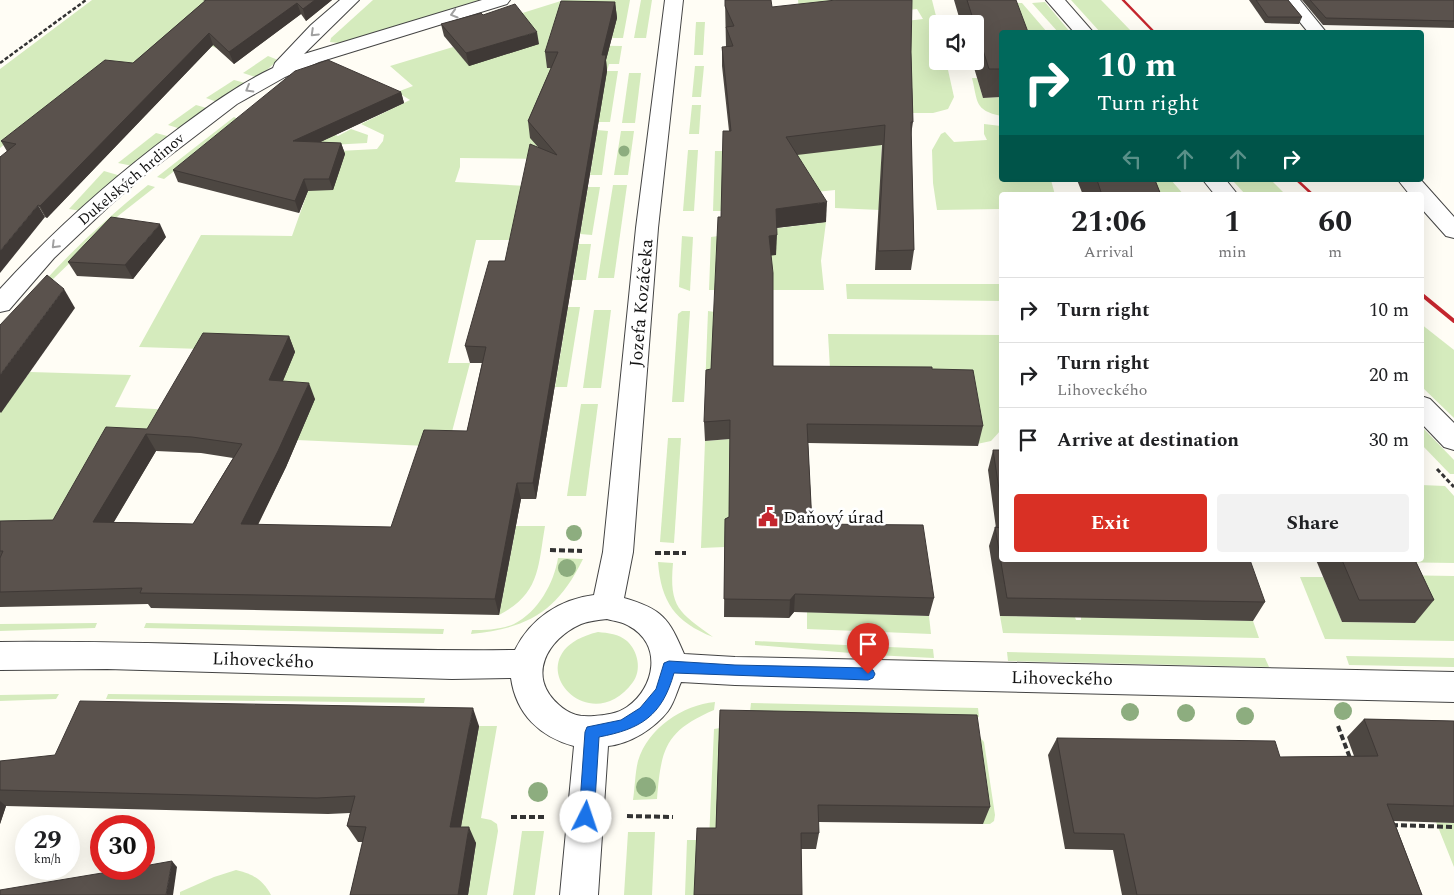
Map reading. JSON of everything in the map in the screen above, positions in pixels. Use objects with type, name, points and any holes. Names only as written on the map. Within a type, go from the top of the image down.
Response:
[{"type":"street","name":"Dukelských hrdinov","points":[[278,73],[294,52],[350,0]]},
{"type":"street","name":"Dukelských hrdinov","points":[[0,304],[69,230],[139,168],[230,100],[278,73],[336,50],[501,0]]},
{"type":"street","name":"Jozefa Kozáčeka","points":[[607,606],[618,552],[647,228],[674,0]]},
{"type":"street","points":[[1055,0],[1082,30]]},
{"type":"street","points":[[1291,0],[1315,30]]},
{"type":"street","points":[[1216,182],[1224,192]]},
{"type":"street","points":[[1411,182],[1420,192]]},
{"type":"street","points":[[1424,197],[1454,231]]},
{"type":"street","points":[[1424,409],[1454,440]]},
{"type":"street","points":[[607,606],[631,611],[652,625],[665,644],[669,667],[662,692],[645,712],[621,727],[582,732],[555,723],[541,711],[528,689],[527,664],[529,654],[540,637],[556,622],[585,608],[607,606]]},
{"type":"street","name":"Lihoveckého","points":[[0,656],[107,655],[452,666],[527,664]]},
{"type":"street","name":"Lihoveckého","points":[[669,667],[735,671],[1454,687]]},
{"type":"street","points":[[579,895],[592,732]]},
{"type":"path","points":[[0,63],[86,0]]},
{"type":"path","points":[[550,550],[586,551]]},
{"type":"path","points":[[655,553],[686,554]]},
{"type":"path","points":[[1338,726],[1351,762]]},
{"type":"path","points":[[627,816],[673,816]]},
{"type":"path","points":[[510,817],[546,817]]},
{"type":"path","points":[[1385,825],[1454,826]]},
{"type":"green space","points":[[92,0],[237,0],[223,50],[204,44],[125,73],[19,132],[0,148],[0,69]]},
{"type":"green space","points":[[373,0],[483,0],[339,43],[330,42],[331,38]]},
{"type":"green space","points":[[564,0],[630,0],[623,38],[612,38],[616,18],[555,45],[622,46],[619,64],[609,64],[607,71],[618,71],[610,122],[599,122],[545,159],[460,158],[460,167],[455,182],[527,186],[516,240],[476,240],[448,363],[470,363],[448,447],[297,440],[275,397],[295,352],[139,347],[201,235],[292,236],[308,191],[269,167],[304,121],[338,136],[351,129],[368,135],[367,143],[330,145],[339,151],[377,149],[383,141],[384,135],[361,124],[410,100],[397,92],[413,86],[390,66],[453,47],[469,65],[516,15]]},
{"type":"green space","points":[[641,0],[652,0],[646,38],[634,38]]},
{"type":"green space","points":[[798,0],[932,0],[936,15],[929,15],[929,70],[948,70],[954,97],[948,109],[933,113],[909,113],[882,126],[880,210],[835,208],[835,190],[769,197],[822,31],[923,19],[917,9],[852,17],[799,10]]},
{"type":"green space","points":[[1071,0],[1101,0],[1130,30],[1098,30]]},
{"type":"green space","points":[[1045,2],[1068,30],[1056,30],[1032,3]]},
{"type":"green space","points":[[1001,3],[1022,3],[1045,30],[1010,30]]},
{"type":"green space","points":[[696,22],[705,22],[703,55],[694,55]]},
{"type":"green space","points":[[268,56],[278,60],[258,78],[243,73]]},
{"type":"green space","points":[[695,66],[704,66],[701,97],[692,97]]},
{"type":"green space","points":[[629,73],[641,73],[635,123],[622,123]]},
{"type":"green space","points":[[972,78],[977,78],[983,98],[999,97],[999,116],[982,108],[977,99]]},
{"type":"green space","points":[[234,80],[249,84],[220,103],[206,98]]},
{"type":"green space","points":[[196,105],[210,109],[181,129],[168,125]]},
{"type":"green space","points":[[692,105],[701,105],[699,134],[689,134]]},
{"type":"green space","points":[[234,117],[240,120],[164,179],[157,177]]},
{"type":"green space","points":[[984,124],[999,126],[999,182],[1052,182],[1054,192],[999,192],[999,209],[937,210],[933,183],[932,150],[941,134],[945,132],[954,142],[987,140],[984,134]]},
{"type":"green space","points":[[597,130],[608,131],[602,175],[590,175]]},
{"type":"green space","points":[[621,131],[634,131],[628,175],[614,175]]},
{"type":"green space","points":[[156,133],[171,137],[133,166],[118,163]]},
{"type":"green space","points":[[688,150],[698,150],[694,211],[683,211]]},
{"type":"green space","points":[[715,151],[723,151],[722,211],[713,211]]},
{"type":"green space","points":[[104,171],[121,176],[81,211],[69,209]]},
{"type":"green space","points":[[1133,182],[1173,182],[1181,192],[1137,192]]},
{"type":"green space","points":[[1234,182],[1273,182],[1283,192],[1243,192]]},
{"type":"green space","points":[[148,185],[155,187],[118,216],[16,315],[78,246]]},
{"type":"green space","points":[[613,185],[627,185],[614,278],[598,278]]},
{"type":"green space","points":[[588,187],[600,187],[592,235],[580,234]]},
{"type":"green space","points":[[826,222],[821,261],[824,290],[709,290],[711,237]]},
{"type":"green space","points":[[682,236],[693,237],[690,291],[679,287]]},
{"type":"green space","points":[[578,244],[591,244],[586,280],[573,280]]},
{"type":"green space","points":[[846,284],[999,284],[999,301],[847,299]]},
{"type":"green space","points":[[568,307],[580,307],[567,387],[555,387]]},
{"type":"green space","points":[[594,310],[611,310],[601,388],[583,388]]},
{"type":"green space","points":[[682,311],[690,311],[684,402],[672,402],[678,314]]},
{"type":"green space","points":[[708,311],[715,312],[711,389],[705,390]]},
{"type":"green space","points":[[1424,326],[1454,350],[1454,418],[1424,389]]},
{"type":"green space","points":[[828,334],[999,335],[999,432],[991,441],[977,444],[831,386]]},
{"type":"green space","points":[[30,372],[131,375],[115,407],[235,413],[172,419],[66,538],[0,537],[0,413]]},
{"type":"green space","points":[[581,404],[598,404],[586,496],[567,496]]},
{"type":"green space","points":[[1424,429],[1454,460],[1454,474],[1450,474],[1424,447]]},
{"type":"green space","points":[[668,438],[681,438],[674,543],[660,542]]},
{"type":"green space","points":[[730,439],[729,536],[725,547],[701,548],[705,441]]},
{"type":"green space","points":[[1424,485],[1445,486],[1454,496],[1454,563],[1387,562],[1424,562]]},
{"type":"green space","points":[[516,526],[545,526],[541,554],[535,578],[530,588],[512,607],[499,615]]},
{"type":"green space","points":[[558,558],[583,559],[563,592],[551,604],[525,622],[491,631],[471,634],[472,630],[509,626],[523,619],[544,596],[553,577]]},
{"type":"green space","points":[[658,562],[673,563],[673,590],[679,608],[713,637],[689,625],[672,609],[663,588]]},
{"type":"green space","points":[[1393,575],[1454,576],[1454,641],[1325,639],[1300,577],[1323,577],[1342,622],[1414,623]]},
{"type":"green space","points":[[807,612],[929,616],[931,634],[807,629]]},
{"type":"green space","points":[[1000,616],[1075,617],[1076,620],[1081,620],[1081,617],[1253,621],[1259,638],[1003,633]]},
{"type":"green space","points":[[97,623],[95,628],[0,631],[0,624]]},
{"type":"green space","points":[[146,623],[444,629],[443,634],[144,628]]},
{"type":"green space","points":[[598,632],[617,635],[627,641],[634,650],[638,666],[633,682],[615,699],[596,704],[579,699],[565,688],[558,674],[560,658],[572,643]]},
{"type":"green space","points":[[755,641],[933,649],[934,658],[755,645]]},
{"type":"green space","points":[[1007,652],[1265,658],[1269,667],[1008,661]]},
{"type":"green space","points":[[1346,656],[1454,658],[1454,667],[1349,665]]},
{"type":"green space","points":[[59,694],[56,699],[0,701],[0,695]]},
{"type":"green space","points":[[108,694],[425,698],[424,703],[106,699]]},
{"type":"green space","points":[[715,702],[714,710],[685,726],[675,734],[669,744],[661,767],[657,799],[633,800],[638,761],[650,738],[668,720],[679,713],[703,704]]},
{"type":"green space","points":[[751,703],[978,708],[979,717],[750,712]]},
{"type":"green space","points":[[479,726],[497,726],[481,818],[491,820],[497,824],[498,831],[487,895],[468,895],[476,843],[458,843]]},
{"type":"green space","points":[[720,728],[716,845],[696,895],[685,895],[687,840],[709,840],[714,729]]},
{"type":"green space","points":[[970,733],[976,733],[984,742],[995,815],[994,821],[990,824],[983,824]]},
{"type":"green space","points":[[1436,822],[1454,823],[1454,867]]},
{"type":"green space","points":[[522,831],[544,831],[535,895],[513,895]]},
{"type":"green space","points":[[628,832],[655,832],[652,895],[624,895]]},
{"type":"green space","points":[[236,870],[257,878],[265,885],[271,895],[180,895],[180,892],[214,877]]},
{"type":"building","points":[[206,0],[315,0],[303,9],[297,3],[229,52],[209,33],[40,206],[38,205],[0,251],[0,157],[16,144],[1,141],[105,60],[133,63]]},
{"type":"building","points":[[725,0],[771,0],[772,7],[836,0],[912,0],[913,122],[911,122],[914,250],[878,251],[885,125],[786,137],[827,202],[776,209],[777,235],[769,236],[773,273],[773,366],[932,367],[932,369],[973,370],[983,426],[807,424],[812,524],[923,525],[934,598],[795,594],[790,600],[724,599],[725,519],[729,517],[730,420],[704,422],[706,370],[711,369],[718,217],[721,217],[723,131],[731,131],[722,47],[733,46],[726,27],[734,26],[725,6]]},
{"type":"building","points":[[967,0],[1016,0],[1027,30],[999,30],[999,69],[989,69],[984,53],[984,15],[972,15]]},
{"type":"building","points":[[1256,0],[1288,0],[1302,17],[1268,17]]},
{"type":"building","points":[[1310,0],[1454,0],[1454,21],[1326,18]]},
{"type":"building","points":[[561,1],[615,2],[602,55],[606,55],[533,483],[517,483],[495,599],[140,593],[142,588],[0,592],[0,558],[3,551],[0,551],[0,521],[53,520],[106,427],[147,429],[203,333],[289,336],[269,380],[309,383],[278,451],[241,524],[391,527],[424,430],[467,431],[486,347],[465,346],[489,261],[505,261],[530,144],[557,155],[528,121],[558,52],[545,52]],"holes":[[[146,434],[192,437],[242,444],[193,524],[93,522]]]},
{"type":"building","points":[[515,4],[537,32],[466,53],[441,24],[481,13],[483,15]]},
{"type":"building","points":[[328,60],[401,92],[293,141],[341,143],[329,179],[304,179],[295,201],[173,170],[295,71]]},
{"type":"building","points":[[1098,182],[1156,182],[1160,192],[1101,192]]},
{"type":"building","points":[[111,217],[160,224],[125,265],[68,262]]},
{"type":"building","points":[[47,275],[64,289],[0,375],[0,325]]},
{"type":"building","points":[[993,450],[999,450],[999,489]]},
{"type":"building","points":[[995,527],[999,528],[999,551]]},
{"type":"building","points":[[1001,562],[1251,562],[1265,602],[1007,598]]},
{"type":"building","points":[[1343,562],[1416,562],[1434,600],[1359,600]]},
{"type":"building","points":[[80,701],[473,708],[450,827],[469,827],[458,895],[350,895],[366,827],[347,826],[355,796],[317,798],[0,790],[0,761],[55,755]]},
{"type":"building","points":[[720,710],[977,715],[990,807],[818,805],[819,833],[801,833],[802,895],[694,895],[697,828],[716,828]]},
{"type":"building","points":[[1364,719],[1454,721],[1454,806],[1387,804],[1422,895],[1137,895],[1124,834],[1074,833],[1057,738],[1275,741],[1280,757],[1378,756]]},
{"type":"building","points":[[172,861],[166,895],[0,895],[0,890],[60,880],[80,880],[80,877],[90,875],[90,880],[155,880],[155,864]]},
{"type":"railway","points":[[1123,0],[1152,30]]},
{"type":"railway","points":[[1299,182],[1310,192]]},
{"type":"railway","points":[[1424,296],[1454,321]]},
{"type":"place","name":"Daňový úrad","points":[[768,517]]},
{"type":"route","points":[[586,817],[592,732],[621,727],[638,718],[658,699],[666,684],[669,667],[735,671],[868,674]]}]
